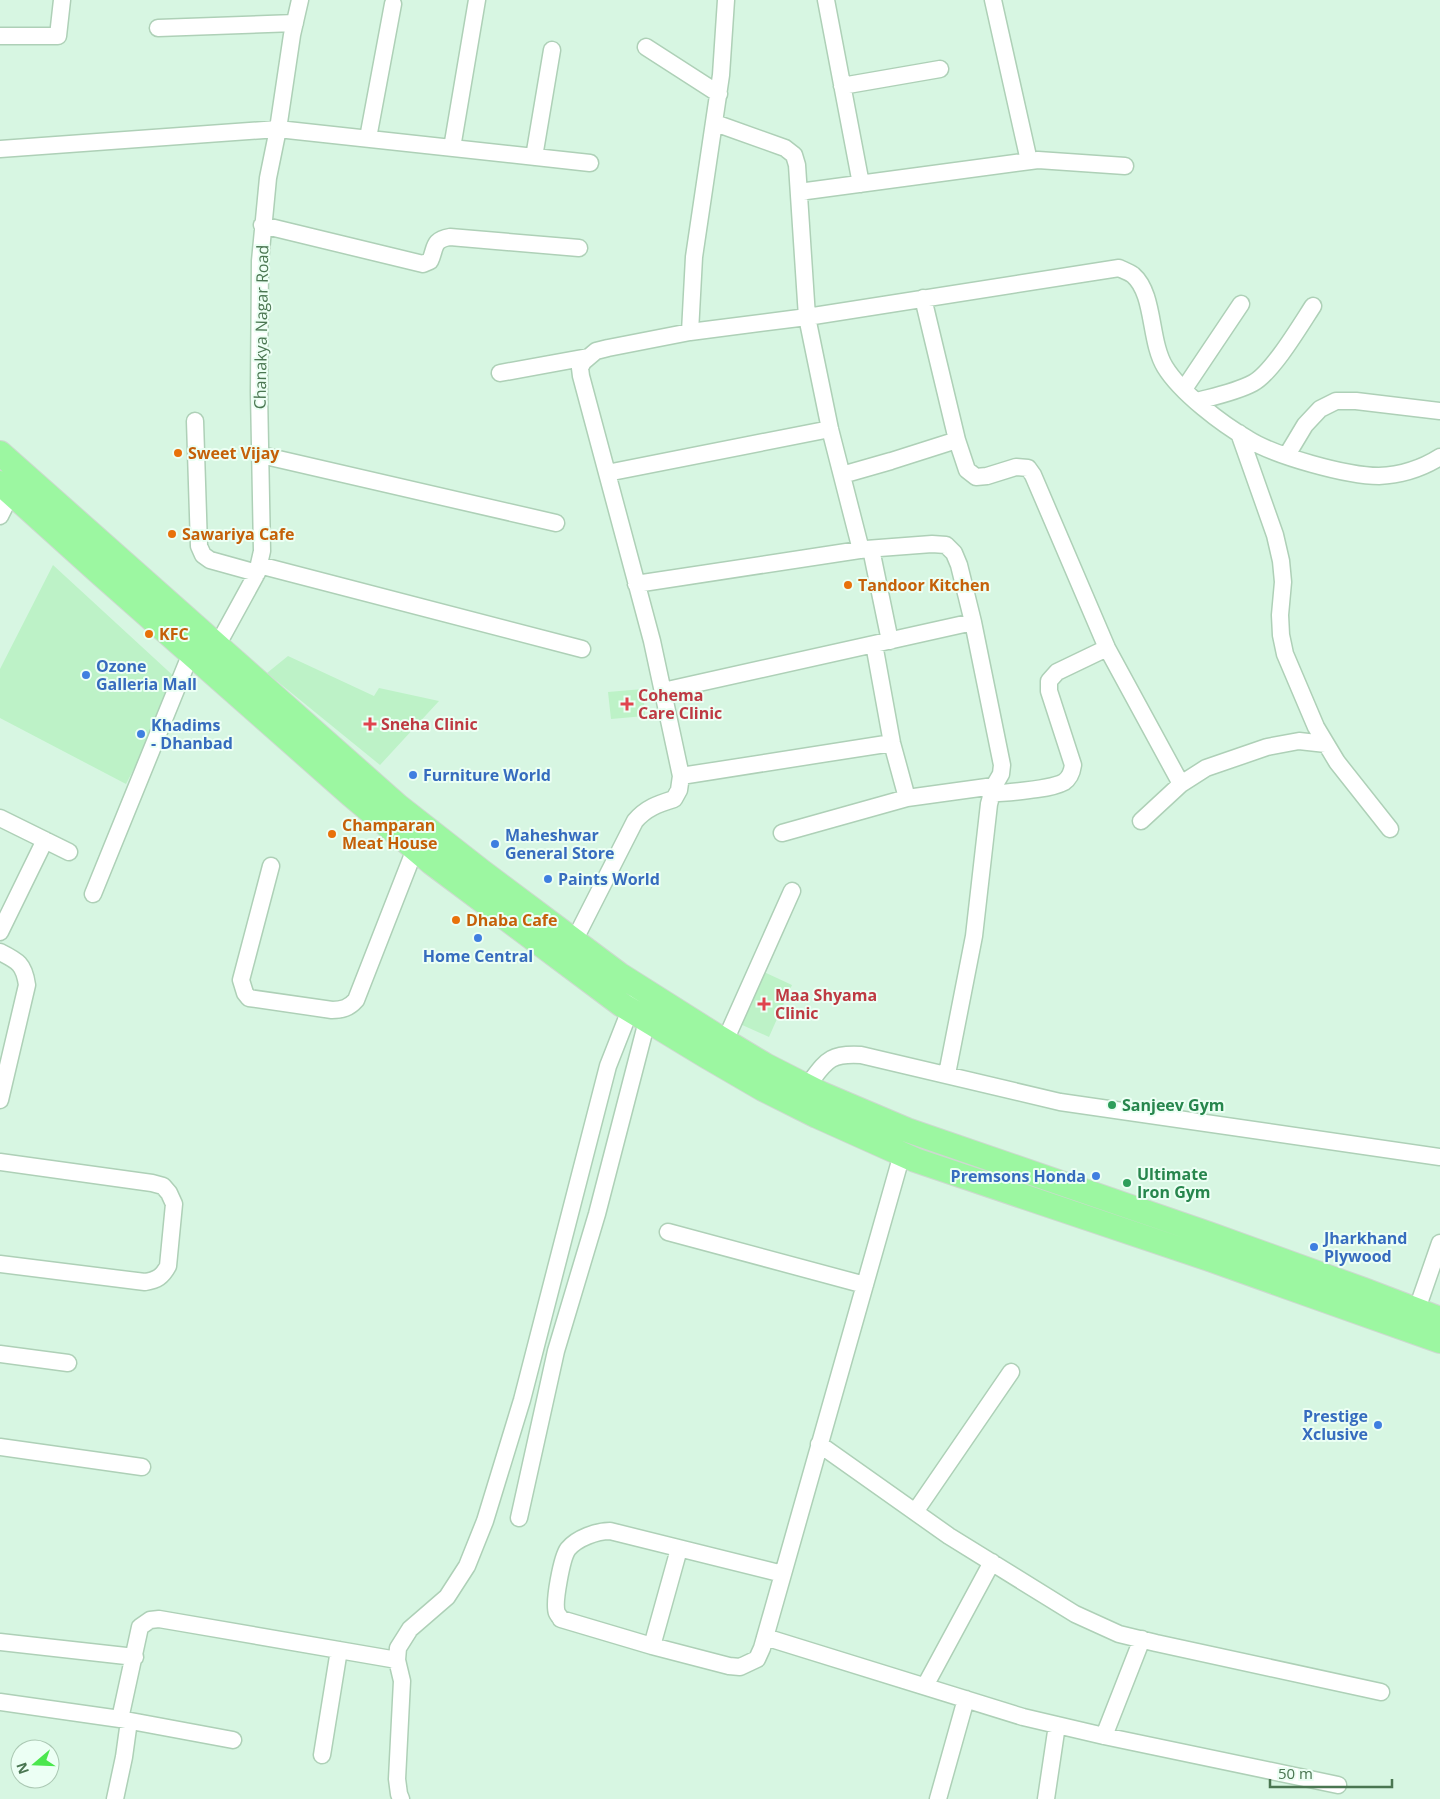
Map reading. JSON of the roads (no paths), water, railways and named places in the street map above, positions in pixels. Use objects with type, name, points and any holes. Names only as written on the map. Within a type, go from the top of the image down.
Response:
[{"type":"highway","points":[[0,454],[11,484],[191,653],[415,849],[515,926],[639,1015],[763,1089],[817,1116],[902,1154],[957,1175],[1209,1259],[1440,1341]]},
{"type":"highway","points":[[11,484],[217,646],[398,806],[481,871],[642,989],[725,1041],[807,1086],[907,1130],[1064,1183],[1128,1208],[1208,1234],[1440,1319]]},
{"type":"street","points":[[0,36],[58,36],[62,0]]},
{"type":"street","name":"Chanakya Nagar Road","points":[[217,646],[258,569],[262,551],[260,270],[262,225],[268,178],[300,0]]},
{"type":"street","points":[[452,148],[478,0]]},
{"type":"street","points":[[690,332],[694,257],[719,94],[726,0]]},
{"type":"street","points":[[826,0],[861,184]]},
{"type":"street","points":[[994,0],[1029,161]]},
{"type":"street","points":[[368,138],[392,4]]},
{"type":"street","points":[[158,28],[295,23]]},
{"type":"street","points":[[646,47],[719,94]]},
{"type":"street","points":[[534,157],[552,50]]},
{"type":"street","points":[[842,86],[940,69]]},
{"type":"street","points":[[715,123],[785,148],[794,155],[797,165],[807,317],[830,429],[842,475],[866,550],[882,642],[892,743],[908,798]]},
{"type":"street","points":[[0,149],[278,129],[590,163]]},
{"type":"street","points":[[799,192],[1029,161],[1054,160],[1125,166]]},
{"type":"street","points":[[262,225],[423,264],[430,261],[434,246],[439,240],[450,237],[579,248]]},
{"type":"street","points":[[574,941],[635,821],[652,806],[674,799],[679,790],[681,776],[652,641],[581,376],[580,368],[583,362],[596,352],[690,332],[807,317],[1119,268],[1132,274],[1145,291],[1155,344],[1165,367],[1197,401],[1248,440],[1323,467],[1378,476],[1404,473],[1425,466],[1440,457]]},
{"type":"street","points":[[922,298],[956,440],[967,470],[976,477],[987,476],[1016,467],[1028,468],[1033,475],[1107,648],[1181,784]]},
{"type":"street","points":[[1184,389],[1241,304]]},
{"type":"street","points":[[1197,401],[1255,382],[1268,371],[1314,306]]},
{"type":"street","points":[[500,373],[588,357]]},
{"type":"street","points":[[1287,455],[1305,425],[1320,409],[1336,401],[1356,401],[1440,411]]},
{"type":"street","points":[[195,421],[199,546],[203,555],[210,560],[258,569],[582,649]]},
{"type":"street","points":[[606,473],[830,429]]},
{"type":"street","points":[[1239,433],[1275,535],[1281,561],[1283,582],[1280,615],[1281,635],[1286,654],[1316,728],[1338,762],[1390,829]]},
{"type":"street","points":[[842,475],[891,462],[956,440]]},
{"type":"street","points":[[261,455],[556,523]]},
{"type":"street","points":[[0,516],[11,484]]},
{"type":"street","points":[[636,584],[866,550],[932,544],[946,545],[954,552],[974,622],[1002,765],[1001,774],[992,790],[974,936],[947,1074]]},
{"type":"street","points":[[663,691],[974,622]]},
{"type":"street","points":[[782,832],[908,798],[1048,787],[1065,781],[1072,773],[1072,765],[1048,691],[1048,681],[1057,672],[1107,648]]},
{"type":"street","points":[[93,894],[191,653]]},
{"type":"street","points":[[1142,821],[1181,784],[1206,768],[1267,747],[1299,741],[1326,744]]},
{"type":"street","points":[[681,776],[892,743]]},
{"type":"street","points":[[0,818],[69,852]]},
{"type":"street","points":[[0,932],[45,840]]},
{"type":"street","points":[[271,866],[241,980],[245,993],[249,998],[342,1010],[356,1000],[415,849]]},
{"type":"street","points":[[725,1041],[792,891]]},
{"type":"street","points":[[0,952],[22,965],[27,986],[6,1046],[0,1100]]},
{"type":"street","points":[[519,1518],[556,1351],[597,1214],[639,1015],[642,989]]},
{"type":"street","points":[[401,1799],[397,1779],[402,1681],[397,1660],[398,1648],[410,1628],[447,1597],[467,1566],[485,1522],[524,1390],[608,1066],[639,1015]]},
{"type":"street","points":[[807,1086],[828,1060],[843,1054],[861,1055],[1060,1102],[1440,1156]]},
{"type":"street","points":[[783,1574],[610,1531],[600,1531],[571,1546],[566,1551],[559,1578],[556,1603],[557,1614],[561,1619],[652,1646],[730,1666],[740,1667],[757,1659],[765,1637],[783,1574],[820,1444],[902,1154]]},
{"type":"street","points":[[0,1162],[152,1183],[163,1186],[174,1204],[168,1266],[164,1273],[156,1280],[145,1282],[0,1264]]},
{"type":"street","points":[[668,1232],[865,1285]]},
{"type":"street","points":[[1417,1309],[1440,1243]]},
{"type":"street","points":[[0,1354],[68,1363]]},
{"type":"street","points":[[915,1512],[1012,1372]]},
{"type":"street","points":[[820,1444],[949,1536],[1075,1614],[1119,1634],[1381,1692]]},
{"type":"street","points":[[0,1447],[142,1467]]},
{"type":"street","points":[[652,1646],[679,1549]]},
{"type":"street","points":[[925,1686],[992,1562]]},
{"type":"street","points":[[114,1799],[124,1757],[125,1720],[140,1627],[150,1620],[159,1619],[397,1660]]},
{"type":"street","points":[[765,1637],[1024,1717],[1104,1736],[1338,1785]]},
{"type":"street","points":[[1104,1736],[1142,1639]]},
{"type":"street","points":[[0,1642],[135,1657]]},
{"type":"street","points":[[322,1754],[339,1650]]},
{"type":"street","points":[[938,1799],[966,1699]]},
{"type":"street","points":[[0,1702],[125,1720],[233,1740]]},
{"type":"street","points":[[1046,1799],[1057,1725]]},
{"type":"place","name":"Sweet Vijay","points":[[178,453]]},
{"type":"place","name":"Sawariya Cafe","points":[[172,534]]},
{"type":"place","name":"Tandoor Kitchen","points":[[848,585]]},
{"type":"place","name":"KFC","points":[[149,634]]},
{"type":"place","name":"Ozone Galleria Mall","points":[[86,675]]},
{"type":"place","name":"Cohema Care Clinic","points":[[627,704]]},
{"type":"place","name":"Sneha Clinic","points":[[370,724]]},
{"type":"place","name":"Khadims - Dhanbad","points":[[141,734]]},
{"type":"place","name":"Furniture World","points":[[413,775]]},
{"type":"place","name":"Champaran Meat House","points":[[332,834]]},
{"type":"place","name":"Maheshwar General Store","points":[[495,844]]},
{"type":"place","name":"Paints World","points":[[548,879]]},
{"type":"place","name":"Dhaba Cafe","points":[[456,920]]},
{"type":"place","name":"Home Central","points":[[478,938]]},
{"type":"place","name":"Maa Shyama Clinic","points":[[764,1004]]},
{"type":"place","name":"Sanjeev Gym","points":[[1112,1105]]},
{"type":"place","name":"Premsons Honda","points":[[1096,1176]]},
{"type":"place","name":"Ultimate Iron Gym","points":[[1127,1183]]},
{"type":"place","name":"Jharkhand Plywood","points":[[1314,1247]]},
{"type":"place","name":"Prestige Xclusive","points":[[1378,1425]]}]
